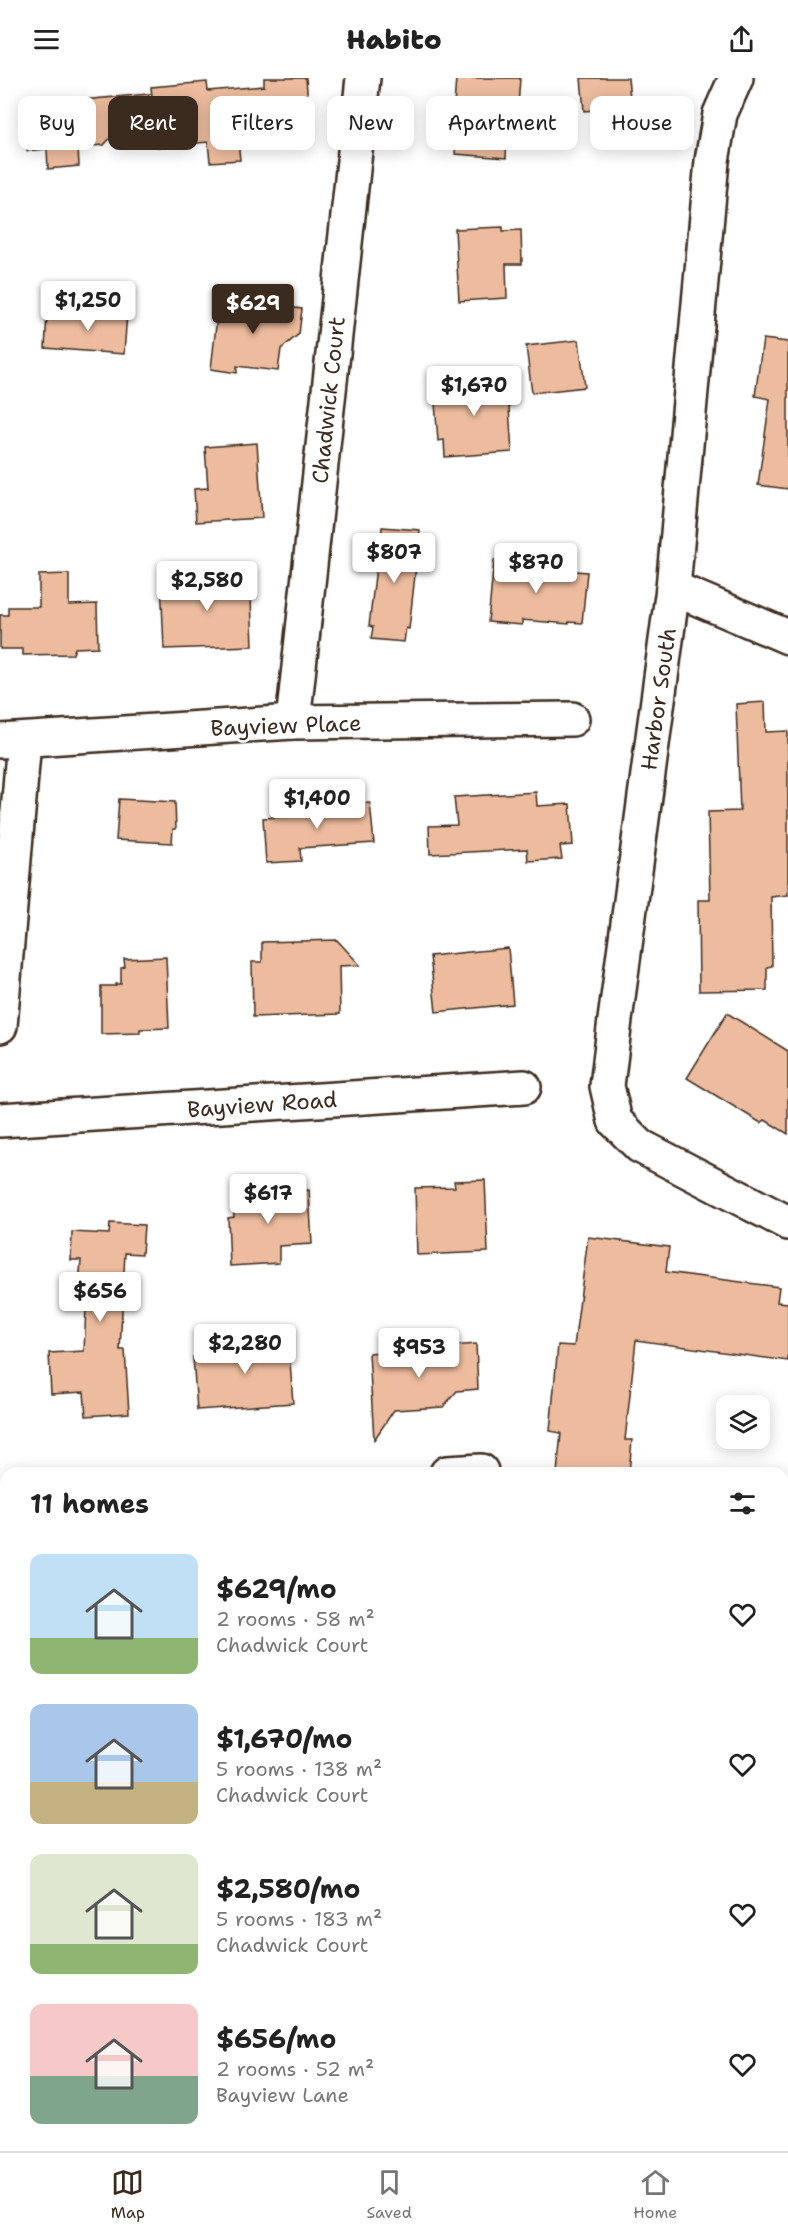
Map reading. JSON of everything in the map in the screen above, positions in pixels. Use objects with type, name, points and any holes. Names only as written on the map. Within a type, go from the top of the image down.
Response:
[{"type":"street","name":"Chadwick Court","points":[[293,722],[363,78]]},
{"type":"street","name":"Harbor South","points":[[736,78],[720,114],[712,161],[673,588],[607,1086],[615,1121],[640,1146],[788,1223]]},
{"type":"street","points":[[673,588],[788,637]]},
{"type":"street","name":"Bayview Place","points":[[12,741],[293,722],[572,718]]},
{"type":"street","points":[[0,1026],[12,741]]},
{"type":"street","name":"Bayview Road","points":[[0,1120],[524,1087]]},
{"type":"building","points":[[264,78],[306,78],[307,96],[210,96],[210,150],[239,150],[240,160],[210,162],[208,142],[198,143],[198,96],[152,96],[151,87],[207,82],[208,91],[264,86]]},
{"type":"building","points":[[456,78],[520,78],[519,96],[455,96]]},
{"type":"building","points":[[581,78],[628,78],[630,96],[590,96],[590,110],[584,111]]},
{"type":"building","points":[[108,98],[108,141],[104,145],[96,146],[96,99]]},
{"type":"building","points":[[47,150],[78,150],[79,166],[48,169]]},
{"type":"building","points":[[455,150],[506,150],[506,158],[455,154]]},
{"type":"building","points":[[503,227],[503,231],[521,230],[522,264],[506,264],[507,298],[459,301],[455,229]]},
{"type":"building","points":[[219,299],[302,309],[299,334],[281,349],[278,371],[237,366],[237,373],[211,369]]},
{"type":"building","points":[[80,310],[127,313],[124,354],[45,348],[47,315],[80,317]]},
{"type":"building","points":[[763,339],[788,342],[788,489],[758,485],[770,399],[755,396]]},
{"type":"building","points":[[579,340],[585,387],[532,393],[526,346]]},
{"type":"building","points":[[507,378],[512,452],[445,457],[444,440],[438,441],[434,390],[440,390],[440,382]]},
{"type":"building","points":[[257,443],[262,518],[196,522],[194,489],[208,488],[205,447]]},
{"type":"building","points":[[382,527],[420,530],[409,629],[406,628],[404,642],[371,639],[373,627],[369,626],[376,567],[379,568]]},
{"type":"building","points":[[494,560],[552,565],[551,569],[587,572],[582,623],[522,620],[522,625],[488,622]]},
{"type":"building","points":[[69,574],[69,605],[97,604],[98,647],[75,648],[73,654],[23,655],[23,649],[0,649],[0,615],[8,615],[8,607],[39,607],[39,575]]},
{"type":"building","points":[[250,574],[253,646],[164,649],[161,579]]},
{"type":"building","points":[[765,702],[766,732],[788,731],[788,895],[771,897],[772,966],[767,967],[767,990],[699,991],[698,900],[710,900],[708,812],[740,811],[736,704]]},
{"type":"building","points":[[536,792],[537,806],[570,804],[573,845],[560,846],[562,859],[528,861],[527,849],[430,854],[429,826],[457,825],[454,797]]},
{"type":"building","points":[[119,799],[175,802],[176,829],[173,829],[172,843],[116,840]]},
{"type":"building","points":[[354,802],[354,804],[370,803],[374,843],[300,848],[301,861],[266,863],[263,818],[295,816],[295,806]]},
{"type":"building","points":[[337,940],[360,965],[339,966],[340,1014],[253,1017],[252,962],[262,962],[262,942]]},
{"type":"building","points":[[508,948],[513,1004],[436,1012],[430,956]]},
{"type":"building","points":[[166,957],[169,1028],[140,1029],[140,1033],[101,1034],[101,986],[121,984],[121,968],[125,967],[124,959]]},
{"type":"building","points":[[727,1013],[788,1051],[788,1134],[765,1120],[761,1123],[687,1078]]},
{"type":"building","points":[[485,1180],[488,1252],[417,1255],[415,1188],[455,1187],[454,1181]]},
{"type":"building","points":[[309,1190],[312,1244],[279,1246],[279,1263],[230,1266],[228,1218],[234,1217],[233,1193]]},
{"type":"building","points":[[110,1223],[144,1225],[142,1254],[125,1253],[120,1350],[125,1350],[129,1413],[86,1416],[84,1392],[51,1394],[49,1353],[84,1351],[87,1285],[79,1285],[81,1260],[71,1260],[72,1232],[109,1234]]},
{"type":"building","points":[[588,1237],[669,1247],[666,1272],[779,1287],[777,1302],[788,1303],[788,1361],[636,1340],[625,1440],[632,1440],[630,1467],[558,1467],[561,1433],[550,1431],[558,1345],[574,1346]]},
{"type":"building","points":[[288,1335],[293,1403],[197,1410],[193,1357],[228,1355],[227,1340]]},
{"type":"building","points":[[476,1344],[478,1389],[457,1391],[443,1407],[394,1410],[374,1440],[369,1353]]}]
